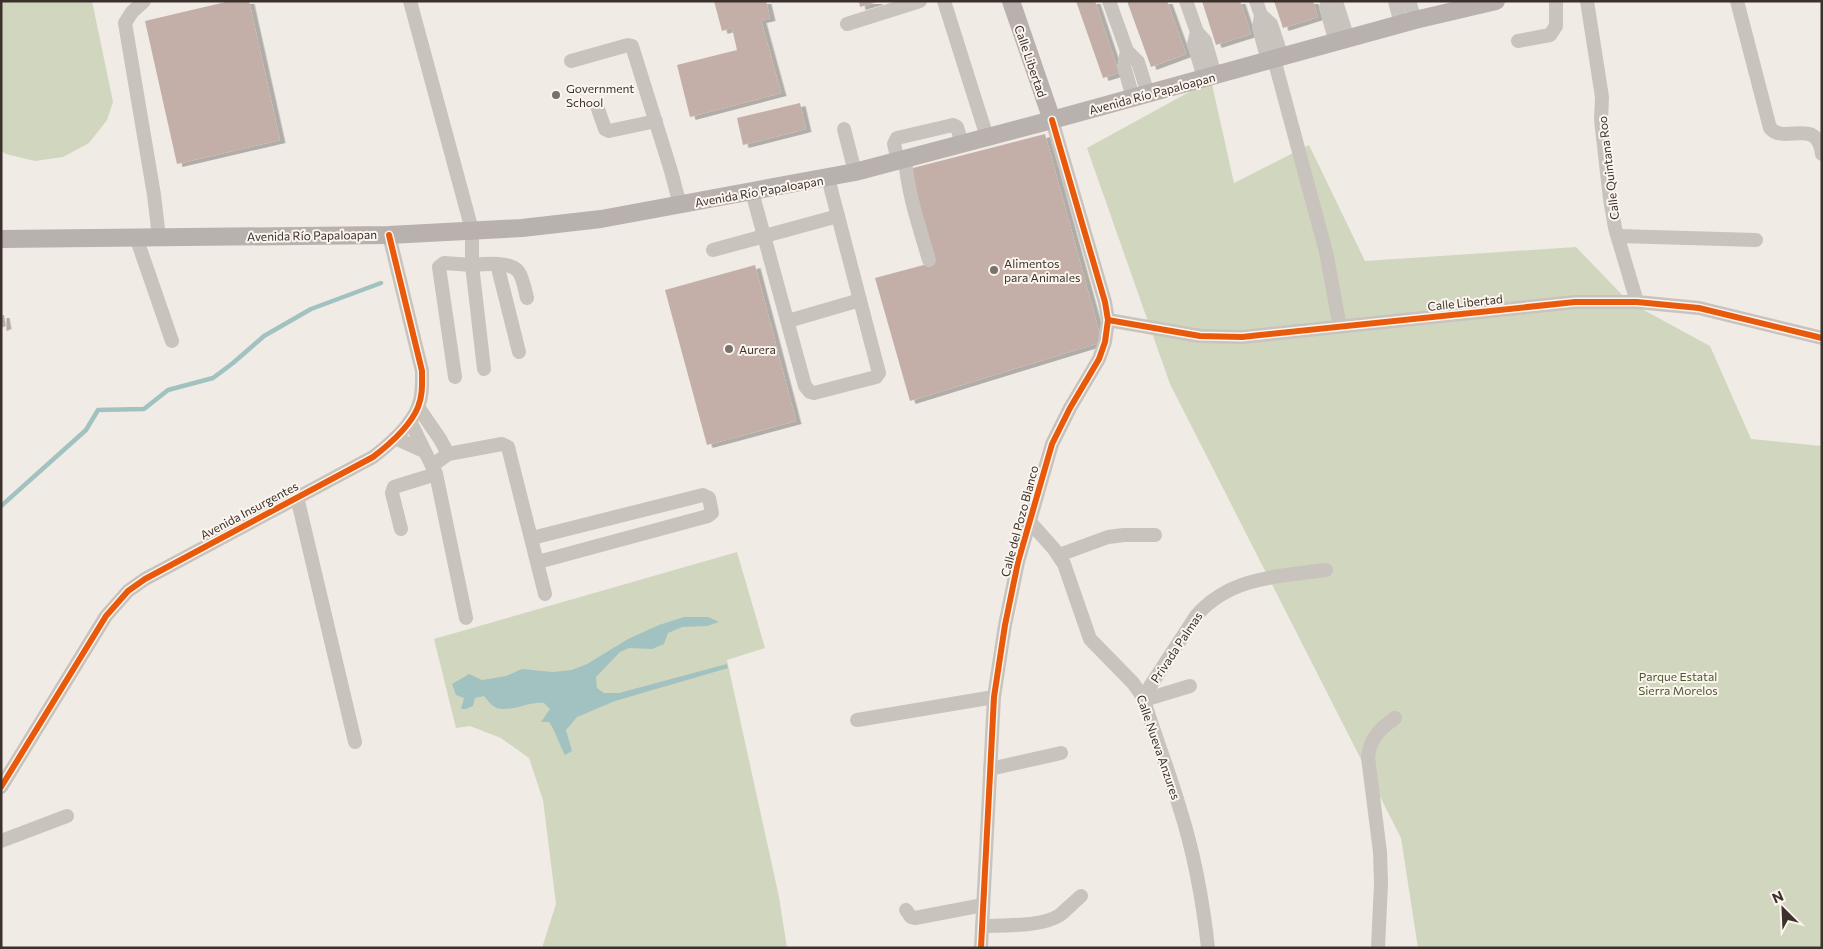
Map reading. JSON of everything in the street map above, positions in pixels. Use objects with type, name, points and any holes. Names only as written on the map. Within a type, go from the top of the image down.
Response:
[{"type":"main road","name":"Calle Libertad","points":[[1011,1],[1052,120]]},
{"type":"main road","name":"Avenida Río Papaloapan","points":[[1,239],[389,234],[472,230],[556,224],[680,205],[855,172],[1479,3]]},
{"type":"street","points":[[144,1],[132,12],[125,23],[159,237]]},
{"type":"street","points":[[410,1],[472,230],[472,264],[484,369]]},
{"type":"street","points":[[847,24],[920,1]]},
{"type":"street","points":[[944,1],[987,137]]},
{"type":"street","points":[[1109,1],[1127,51],[1124,66],[1141,96]]},
{"type":"street","points":[[1186,1],[1197,32],[1194,44],[1209,77]]},
{"type":"street","points":[[1256,1],[1261,15],[1259,28],[1274,59],[1326,252],[1340,327]]},
{"type":"street","points":[[1328,1],[1326,8],[1342,40]]},
{"type":"street","points":[[1334,1],[1337,5],[1342,40]]},
{"type":"street","points":[[1396,1],[1408,22]]},
{"type":"street","points":[[1408,22],[1409,1]]},
{"type":"street","points":[[1518,41],[1550,35],[1556,26],[1556,1]]},
{"type":"street","name":"Calle Quintana Roo","points":[[1587,1],[1600,80],[1602,98],[1601,120],[1610,199],[1618,236],[1637,302]]},
{"type":"street","points":[[1736,1],[1770,128],[1776,132],[1811,134],[1818,139],[1822,154]]},
{"type":"street","points":[[572,61],[628,44],[632,46],[680,205]]},
{"type":"street","points":[[597,106],[605,128],[609,131],[656,121]]},
{"type":"street","name":"Calle del Pozo Blanco","points":[[981,948],[994,697],[1007,616],[1028,521],[1052,444],[1070,408],[1099,359],[1105,342],[1108,320],[1105,302],[1052,120]]},
{"type":"street","points":[[844,129],[855,172]]},
{"type":"street","points":[[901,160],[929,260]]},
{"type":"street","points":[[752,192],[808,390],[814,393],[876,377],[879,373],[828,178]]},
{"type":"street","points":[[714,250],[838,216]]},
{"type":"street","name":"Avenida Insurgentes","points":[[1,787],[106,616],[115,603],[128,591],[145,579],[373,456],[395,438],[410,421],[418,407],[422,392],[422,371],[389,234]]},
{"type":"street","points":[[1618,236],[1756,240]]},
{"type":"street","points":[[136,237],[172,341]]},
{"type":"street","points":[[455,377],[439,267],[444,263],[497,264],[514,268],[519,272],[527,298]]},
{"type":"street","points":[[497,264],[519,352]]},
{"type":"street","points":[[788,321],[860,300]]},
{"type":"street","name":"Calle Libertad","points":[[1108,320],[1200,336],[1242,337],[1559,303],[1637,302],[1699,308],[1822,338]]},
{"type":"street","points":[[418,407],[448,454]]},
{"type":"street","points":[[410,421],[434,470],[466,618]]},
{"type":"street","points":[[395,438],[424,451]]},
{"type":"street","points":[[401,529],[392,493],[394,487],[434,470],[448,454],[502,444],[508,447],[545,594]]},
{"type":"street","points":[[532,538],[703,495],[708,496],[712,509],[712,513],[708,516],[538,562]]},
{"type":"street","points":[[297,497],[355,742]]},
{"type":"street","name":"Calle Nueva Anzures","points":[[1028,521],[1059,555],[1068,575],[1090,639],[1133,683],[1143,698],[1187,836],[1203,912],[1208,948]]},
{"type":"street","points":[[1059,555],[1108,537],[1124,534],[1154,535]]},
{"type":"street","name":"Privada Palmas","points":[[1143,698],[1204,605],[1229,589],[1263,578],[1326,570]]},
{"type":"street","points":[[1143,698],[1190,686]]},
{"type":"street","points":[[857,720],[994,697]]},
{"type":"street","points":[[1378,948],[1381,883],[1380,852],[1368,757],[1369,747],[1378,730],[1395,718]]},
{"type":"street","points":[[990,768],[1061,753]]},
{"type":"street","points":[[1,840],[67,816]]},
{"type":"street","points":[[982,926],[1033,923],[1048,920],[1059,915],[1080,896]]},
{"type":"street","points":[[906,910],[911,917],[915,918],[983,905]]},
{"type":"green space","points":[[1,1],[92,1],[113,102],[107,120],[89,143],[63,157],[35,161],[1,151]]},
{"type":"green space","name":"Parque Estatal Sierra Morelos","points":[[1211,80],[1234,183],[1309,145],[1365,261],[1576,247],[1629,302],[1710,346],[1751,439],[1822,446],[1822,948],[1418,948],[1401,838],[1170,384],[1087,148]]},
{"type":"green space","points":[[737,552],[765,648],[727,660],[779,897],[787,948],[542,948],[556,904],[543,800],[529,758],[501,738],[470,726],[456,728],[434,639]]},
{"type":"water","points":[[684,617],[708,617],[719,622],[707,626],[682,627],[668,633],[664,644],[652,649],[629,648],[620,652],[596,677],[597,688],[604,693],[619,693],[727,664],[728,668],[615,701],[577,717],[566,730],[572,751],[565,755],[549,722],[541,722],[550,709],[544,703],[503,709],[492,705],[484,696],[475,698],[473,706],[461,709],[464,698],[456,695],[452,684],[469,674],[482,680],[506,676],[522,669],[553,672],[572,670],[587,664],[628,639],[659,625]]},
{"type":"building","points":[[230,1],[249,1],[280,140],[177,164],[145,21]]},
{"type":"building","points":[[714,1],[766,1],[770,18],[761,20],[781,93],[690,117],[677,65],[737,50],[732,28],[722,31]]},
{"type":"building","points":[[859,1],[877,1],[877,2],[860,7]]},
{"type":"building","points":[[1076,1],[1095,1],[1119,73],[1103,78]]},
{"type":"building","points":[[1127,1],[1167,1],[1186,54],[1151,67]]},
{"type":"building","points":[[1202,1],[1240,1],[1251,34],[1216,45]]},
{"type":"building","points":[[1274,1],[1313,1],[1318,17],[1283,28]]},
{"type":"building","points":[[800,103],[806,129],[743,145],[737,118]]},
{"type":"building","name":"Alimentos para Animales","points":[[1045,134],[1102,342],[910,401],[875,278],[935,262],[909,169]]},
{"type":"building","name":"Aurera","points":[[755,265],[796,421],[707,445],[665,290]]},
{"type":"building","points":[[1,315],[4,315],[6,326],[1,328]]},
{"type":"waterway","points":[[1,506],[86,430],[98,410],[144,409],[168,390],[213,378],[264,336],[311,309],[381,283]]},
{"type":"cycle path","points":[[981,948],[994,697],[1005,625],[1018,562],[1052,444],[1070,408],[1099,359],[1105,342],[1108,320],[1105,302],[1052,120]]},
{"type":"cycle path","points":[[1,787],[106,616],[128,591],[145,579],[373,457],[393,441],[410,421],[421,398],[422,371],[389,235]]},
{"type":"cycle path","points":[[1108,320],[1200,336],[1242,337],[1575,302],[1637,302],[1699,308],[1822,338]]},
{"type":"place","name":"Government School","points":[[556,95]]},
{"type":"place","name":"Alimentos para Animales","points":[[994,270]]},
{"type":"place","name":"Aurera","points":[[729,349]]}]
